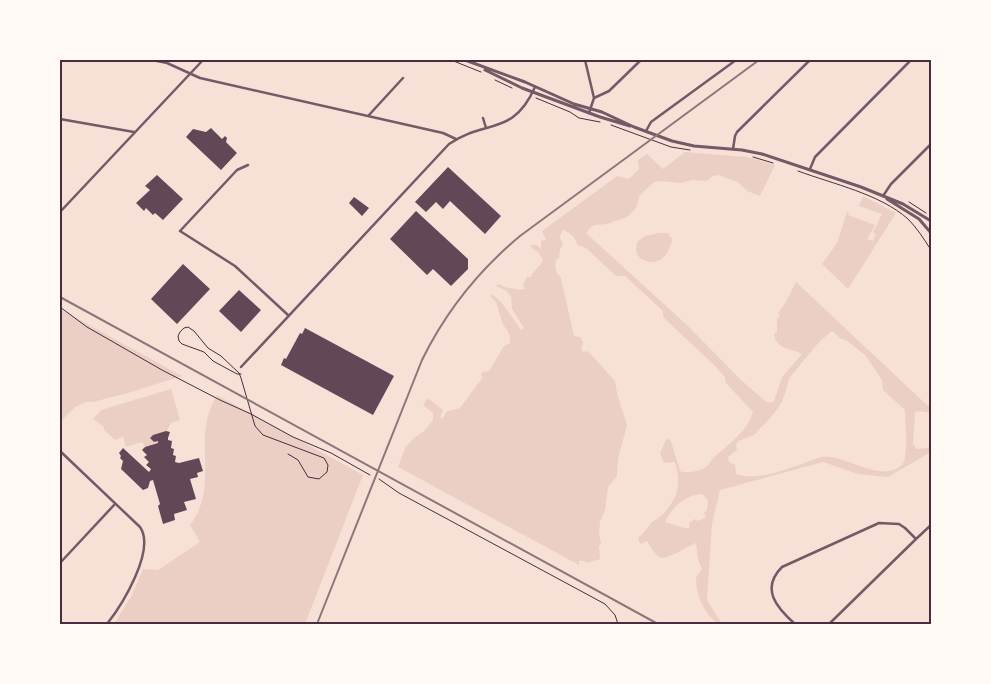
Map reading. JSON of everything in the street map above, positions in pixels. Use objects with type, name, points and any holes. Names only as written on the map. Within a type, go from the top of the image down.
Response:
[{"type":"street","points":[[152,60],[167,64],[189,74],[443,133],[456,140]]},
{"type":"street","points":[[60,212],[203,60]]},
{"type":"street","points":[[464,60],[495,70],[590,111]]},
{"type":"street","points":[[584,60],[594,98],[590,111]]},
{"type":"street","points":[[594,98],[609,91],[641,60]]},
{"type":"street","points":[[645,131],[651,122],[736,60]]},
{"type":"street","points":[[733,149],[737,132],[810,60]]},
{"type":"street","points":[[810,169],[815,157],[911,60]]},
{"type":"street","points":[[482,67],[512,84],[590,111],[602,112],[634,127],[683,144],[762,154],[810,169],[904,204],[931,221]]},
{"type":"street","points":[[369,116],[403,78]]},
{"type":"street","points":[[241,367],[450,144],[514,117],[535,87]]},
{"type":"street","points":[[60,118],[134,132]]},
{"type":"street","points":[[483,118],[486,128]]},
{"type":"street","points":[[883,196],[891,184],[931,144]]},
{"type":"street","points":[[248,165],[237,170],[180,231],[235,266],[288,315]]},
{"type":"street","points":[[883,196],[919,219],[931,233]]},
{"type":"street","points":[[60,451],[143,532],[144,545],[138,570],[127,595],[108,624]]},
{"type":"street","points":[[60,563],[115,504]]},
{"type":"street","points":[[795,624],[778,607],[774,600],[772,584],[777,572],[782,567],[879,523],[899,524],[916,539]]},
{"type":"street","points":[[830,624],[931,524]]},
{"type":"path","points":[[537,99],[580,118],[600,122]]},
{"type":"path","points":[[610,125],[677,149],[696,150]]},
{"type":"path","points":[[748,155],[776,163]]},
{"type":"path","points":[[792,169],[865,194],[886,205],[910,222],[931,250]]},
{"type":"path","points":[[60,307],[87,327],[162,370],[293,437],[331,453],[370,475]]},
{"type":"path","points":[[242,374],[236,373],[213,361],[204,352],[182,344],[178,336],[182,330],[188,327],[194,330],[208,348],[221,356],[239,373],[258,431],[324,458],[328,465],[327,472],[319,479],[308,477],[298,460],[288,454]]},
{"type":"path","points":[[379,479],[404,496],[605,604],[615,615],[618,624]]},
{"type":"shaded area","points":[[685,152],[747,157],[775,165],[760,196],[747,191],[738,182],[718,175],[713,176],[707,181],[692,180],[682,183],[654,182],[640,195],[636,208],[627,217],[607,224],[595,225],[586,233],[687,325],[740,379],[765,401],[770,403],[774,401],[782,377],[802,354],[781,346],[775,339],[774,334],[777,332],[777,318],[780,317],[778,313],[796,282],[928,406],[931,406],[931,412],[915,412],[913,444],[917,449],[927,448],[931,445],[931,452],[888,477],[858,474],[823,462],[720,490],[712,524],[707,600],[722,624],[718,624],[708,614],[699,597],[696,577],[702,569],[698,560],[696,543],[663,558],[657,556],[647,541],[640,544],[638,538],[651,523],[664,513],[676,495],[678,477],[675,462],[664,463],[660,453],[667,438],[671,441],[680,471],[697,471],[707,466],[713,458],[736,438],[746,426],[753,412],[725,382],[725,377],[713,364],[665,319],[663,311],[625,276],[616,276],[586,248],[578,245],[573,236],[565,230],[562,231],[560,237],[563,245],[560,249],[559,258],[556,260],[556,268],[561,278],[574,336],[580,337],[583,342],[581,350],[583,352],[588,351],[615,381],[627,425],[618,459],[617,476],[608,487],[605,510],[600,522],[600,559],[587,563],[579,561],[579,565],[398,467],[405,448],[433,420],[433,413],[423,405],[426,400],[429,399],[443,410],[440,417],[443,419],[446,412],[460,408],[483,377],[481,375],[483,372],[489,371],[504,346],[510,343],[508,331],[503,325],[496,302],[490,296],[492,294],[502,303],[521,330],[524,328],[512,309],[511,296],[496,286],[499,284],[517,290],[525,289],[523,285],[527,277],[531,277],[543,260],[538,252],[531,248],[531,245],[537,245],[541,249],[541,241],[546,240],[542,231],[617,176],[629,179],[639,169],[638,160],[647,154],[663,169]],"holes":[[[832,331],[865,355],[882,380],[883,390],[905,410],[906,449],[901,466],[892,470],[873,470],[831,457],[821,457],[763,475],[744,476],[736,474],[735,465],[729,462],[728,457],[737,450],[736,444],[754,435],[772,416],[782,401],[790,377],[820,341]],[[702,494],[708,500],[707,510],[704,513],[706,517],[698,521],[695,519],[689,523],[689,528],[665,522],[671,511],[685,499]]]},
{"type":"shaded area","points":[[863,196],[896,213],[848,289],[822,264],[837,243],[847,212],[849,212],[848,215],[875,225],[867,239],[873,241],[876,234],[873,232],[882,214],[859,206]]},
{"type":"shaded area","points":[[668,233],[673,240],[667,254],[656,262],[647,262],[640,258],[636,250],[637,242],[645,236]]},
{"type":"shaded area","points":[[60,309],[182,376],[128,393],[86,402],[75,407],[60,422]]},
{"type":"shaded area","points":[[171,389],[180,420],[171,423],[167,431],[153,435],[150,438],[154,442],[158,441],[158,443],[145,447],[142,442],[126,447],[123,437],[115,440],[104,430],[104,427],[93,419],[101,410]]},
{"type":"shaded area","points":[[217,395],[363,475],[305,624],[114,624],[132,595],[143,569],[158,570],[200,542],[190,525],[199,509],[204,494],[206,428],[209,412]]},
{"type":"building","points":[[211,128],[222,139],[225,136],[227,138],[226,142],[237,153],[221,170],[186,137],[193,129],[206,132]]},
{"type":"building","points":[[448,167],[501,216],[485,234],[450,201],[443,209],[436,202],[426,212],[415,202]]},
{"type":"building","points":[[157,175],[183,199],[163,220],[155,213],[153,215],[146,208],[144,211],[136,203],[150,190],[145,186]]},
{"type":"building","points":[[354,197],[369,208],[362,216],[349,203]]},
{"type":"building","points":[[416,211],[468,259],[468,269],[451,286],[433,269],[427,275],[390,239]]},
{"type":"building","points":[[183,264],[210,289],[177,324],[151,299]]},
{"type":"building","points":[[239,290],[261,310],[241,332],[219,311]]},
{"type":"building","points":[[305,328],[394,376],[373,415],[281,365]]},
{"type":"building","points":[[166,431],[170,432],[168,440],[172,441],[171,448],[174,449],[173,455],[176,456],[175,462],[179,463],[199,458],[203,471],[197,473],[198,477],[190,479],[196,499],[184,502],[187,510],[174,514],[175,520],[163,524],[158,506],[160,504],[153,480],[150,481],[148,488],[143,490],[121,469],[123,461],[119,453],[123,448],[149,472],[151,469],[146,465],[149,462],[144,457],[147,455],[142,450],[145,447],[158,443],[158,441],[154,442],[150,438],[153,435]]},
{"type":"railway","points":[[317,624],[422,360],[452,308],[490,263],[520,236],[759,60]]},
{"type":"railway","points":[[60,297],[658,624]]}]
